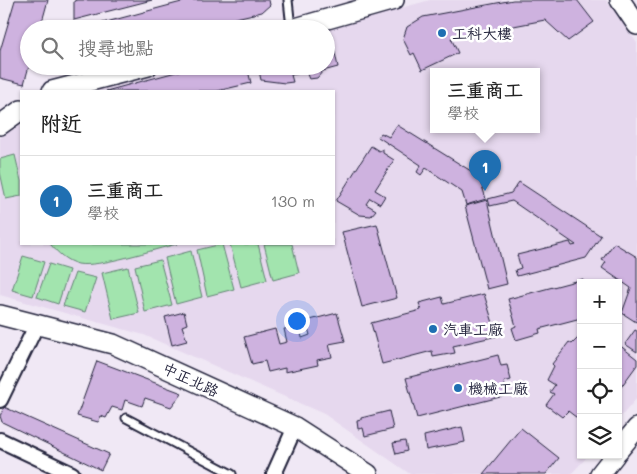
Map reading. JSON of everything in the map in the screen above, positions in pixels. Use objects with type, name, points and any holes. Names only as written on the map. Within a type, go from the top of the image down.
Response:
[{"type":"main road","points":[[324,20],[394,0]]},
{"type":"main road","points":[[620,0],[637,25]]},
{"type":"main road","points":[[634,0],[637,4]]},
{"type":"main road","points":[[56,90],[113,75]]},
{"type":"main road","points":[[0,125],[20,111]]},
{"type":"main road","name":"中正北路","points":[[0,315],[113,344],[295,427],[368,474]]},
{"type":"main road","points":[[622,446],[637,428]]},
{"type":"main road","points":[[600,474],[612,459]]},
{"type":"street","points":[[0,400],[36,324]]},
{"type":"street","points":[[274,474],[295,427]]},
{"type":"street","points":[[0,440],[72,474]]},
{"type":"lane","points":[[288,0],[291,20]]},
{"type":"lane","points":[[126,418],[232,474]]},
{"type":"shaded area","points":[[430,0],[606,0],[637,43],[637,398],[622,415],[622,279],[577,279],[577,459],[585,459],[571,474],[410,474],[324,414],[144,335],[0,295],[0,138],[20,125],[20,245],[335,245],[335,90],[99,90],[154,75],[335,75],[335,26]]},
{"type":"green space","points":[[15,155],[20,177],[20,196],[6,199],[0,172],[0,159]]},
{"type":"green space","points":[[51,245],[173,245],[112,261],[87,264],[78,264],[70,261]]},
{"type":"green space","points":[[222,245],[234,289],[207,296],[197,250]]},
{"type":"green space","points":[[230,245],[258,245],[267,280],[241,287]]},
{"type":"green space","points":[[264,245],[292,245],[299,273],[273,280]]},
{"type":"green space","points":[[191,251],[202,297],[176,304],[165,258]]},
{"type":"green space","points":[[23,256],[44,262],[33,296],[12,290]]},
{"type":"green space","points":[[160,260],[172,305],[145,312],[135,266]]},
{"type":"green space","points":[[49,264],[69,270],[58,304],[37,297]]},
{"type":"green space","points":[[128,267],[139,313],[113,319],[102,273]]},
{"type":"green space","points":[[75,273],[96,278],[85,312],[63,306]]},
{"type":"building","points":[[15,0],[48,0],[42,20],[20,20],[20,75],[26,75],[24,84],[0,78],[0,51]]},
{"type":"building","points":[[152,0],[74,20],[74,1]]},
{"type":"building","points":[[189,0],[269,0],[270,5],[262,12],[227,20],[114,20]]},
{"type":"building","name":"工科大樓","points":[[513,0],[577,0],[594,22],[568,41],[545,20],[451,38],[458,53],[422,70],[414,53],[411,55],[403,39],[407,27],[423,17]]},
{"type":"building","points":[[335,53],[338,67],[335,68]]},
{"type":"building","points":[[165,75],[249,75],[251,83],[221,90],[110,90]]},
{"type":"building","points":[[260,75],[291,75],[293,82],[285,83],[261,80]]},
{"type":"building","points":[[307,75],[320,75],[317,78],[309,79]]},
{"type":"building","points":[[397,125],[479,176],[486,199],[466,205],[462,192],[426,168],[421,175],[417,172],[421,165],[378,137],[381,133],[389,137]]},
{"type":"building","points":[[371,146],[379,151],[383,149],[383,153],[394,160],[375,190],[385,196],[380,204],[370,198],[366,204],[376,210],[371,216],[360,215],[336,201]]},
{"type":"building","points":[[519,182],[601,236],[586,258],[517,276],[515,270],[521,268],[517,255],[570,242],[572,246],[576,245],[512,201],[490,206],[488,199],[511,193]]},
{"type":"building","points":[[487,200],[507,284],[487,289],[465,206]]},
{"type":"building","points":[[377,224],[397,298],[362,307],[342,232]]},
{"type":"building","points":[[614,243],[637,257],[636,322],[622,313],[631,288],[622,282],[622,279],[618,279],[602,268],[606,262],[602,260]]},
{"type":"building","points":[[577,281],[577,319],[539,329],[540,333],[516,340],[512,328],[516,326],[508,299]]},
{"type":"building","name":"汽車工廠","points":[[484,294],[497,336],[453,346],[455,353],[433,357],[432,351],[382,364],[371,323],[421,310],[419,303],[442,297],[444,304]]},
{"type":"building","points":[[184,312],[187,324],[182,326],[187,341],[172,345],[165,317]]},
{"type":"building","points":[[337,313],[345,341],[329,344],[332,357],[317,360],[318,365],[285,372],[285,368],[268,372],[265,361],[252,364],[244,337],[275,329],[279,344],[287,342],[284,329],[300,326],[302,338],[310,335],[306,321]]},
{"type":"building","points":[[635,330],[637,331],[637,352],[625,344]]},
{"type":"building","points":[[577,339],[577,418],[568,411],[562,417],[546,405],[554,394],[550,392],[555,385],[547,380],[554,366],[552,364],[569,342],[572,344]]},
{"type":"building","points":[[622,347],[637,359],[637,365],[622,386]]},
{"type":"building","name":"機械工廠","points":[[498,355],[501,366],[507,365],[511,380],[504,382],[508,395],[417,418],[406,378]]},
{"type":"building","points":[[97,361],[182,393],[171,407],[145,398],[142,406],[125,400],[122,410],[112,407],[106,418],[101,416],[98,422],[77,416]]},
{"type":"building","points":[[4,407],[109,454],[101,470],[2,422],[0,416]]},
{"type":"building","points":[[389,411],[393,429],[365,436],[363,428],[358,429],[357,421],[361,420],[361,418]]},
{"type":"building","points":[[462,427],[465,442],[426,450],[424,436]]},
{"type":"building","points":[[521,428],[559,458],[546,474],[483,474]]},
{"type":"building","points":[[405,441],[407,451],[396,454],[393,443]]},
{"type":"place","name":"工科大樓","points":[[442,33]]},
{"type":"place","name":"三重商工","points":[[485,191]]},
{"type":"place","name":"汽車工廠","points":[[433,329]]},
{"type":"place","name":"機械工廠","points":[[458,388]]}]
